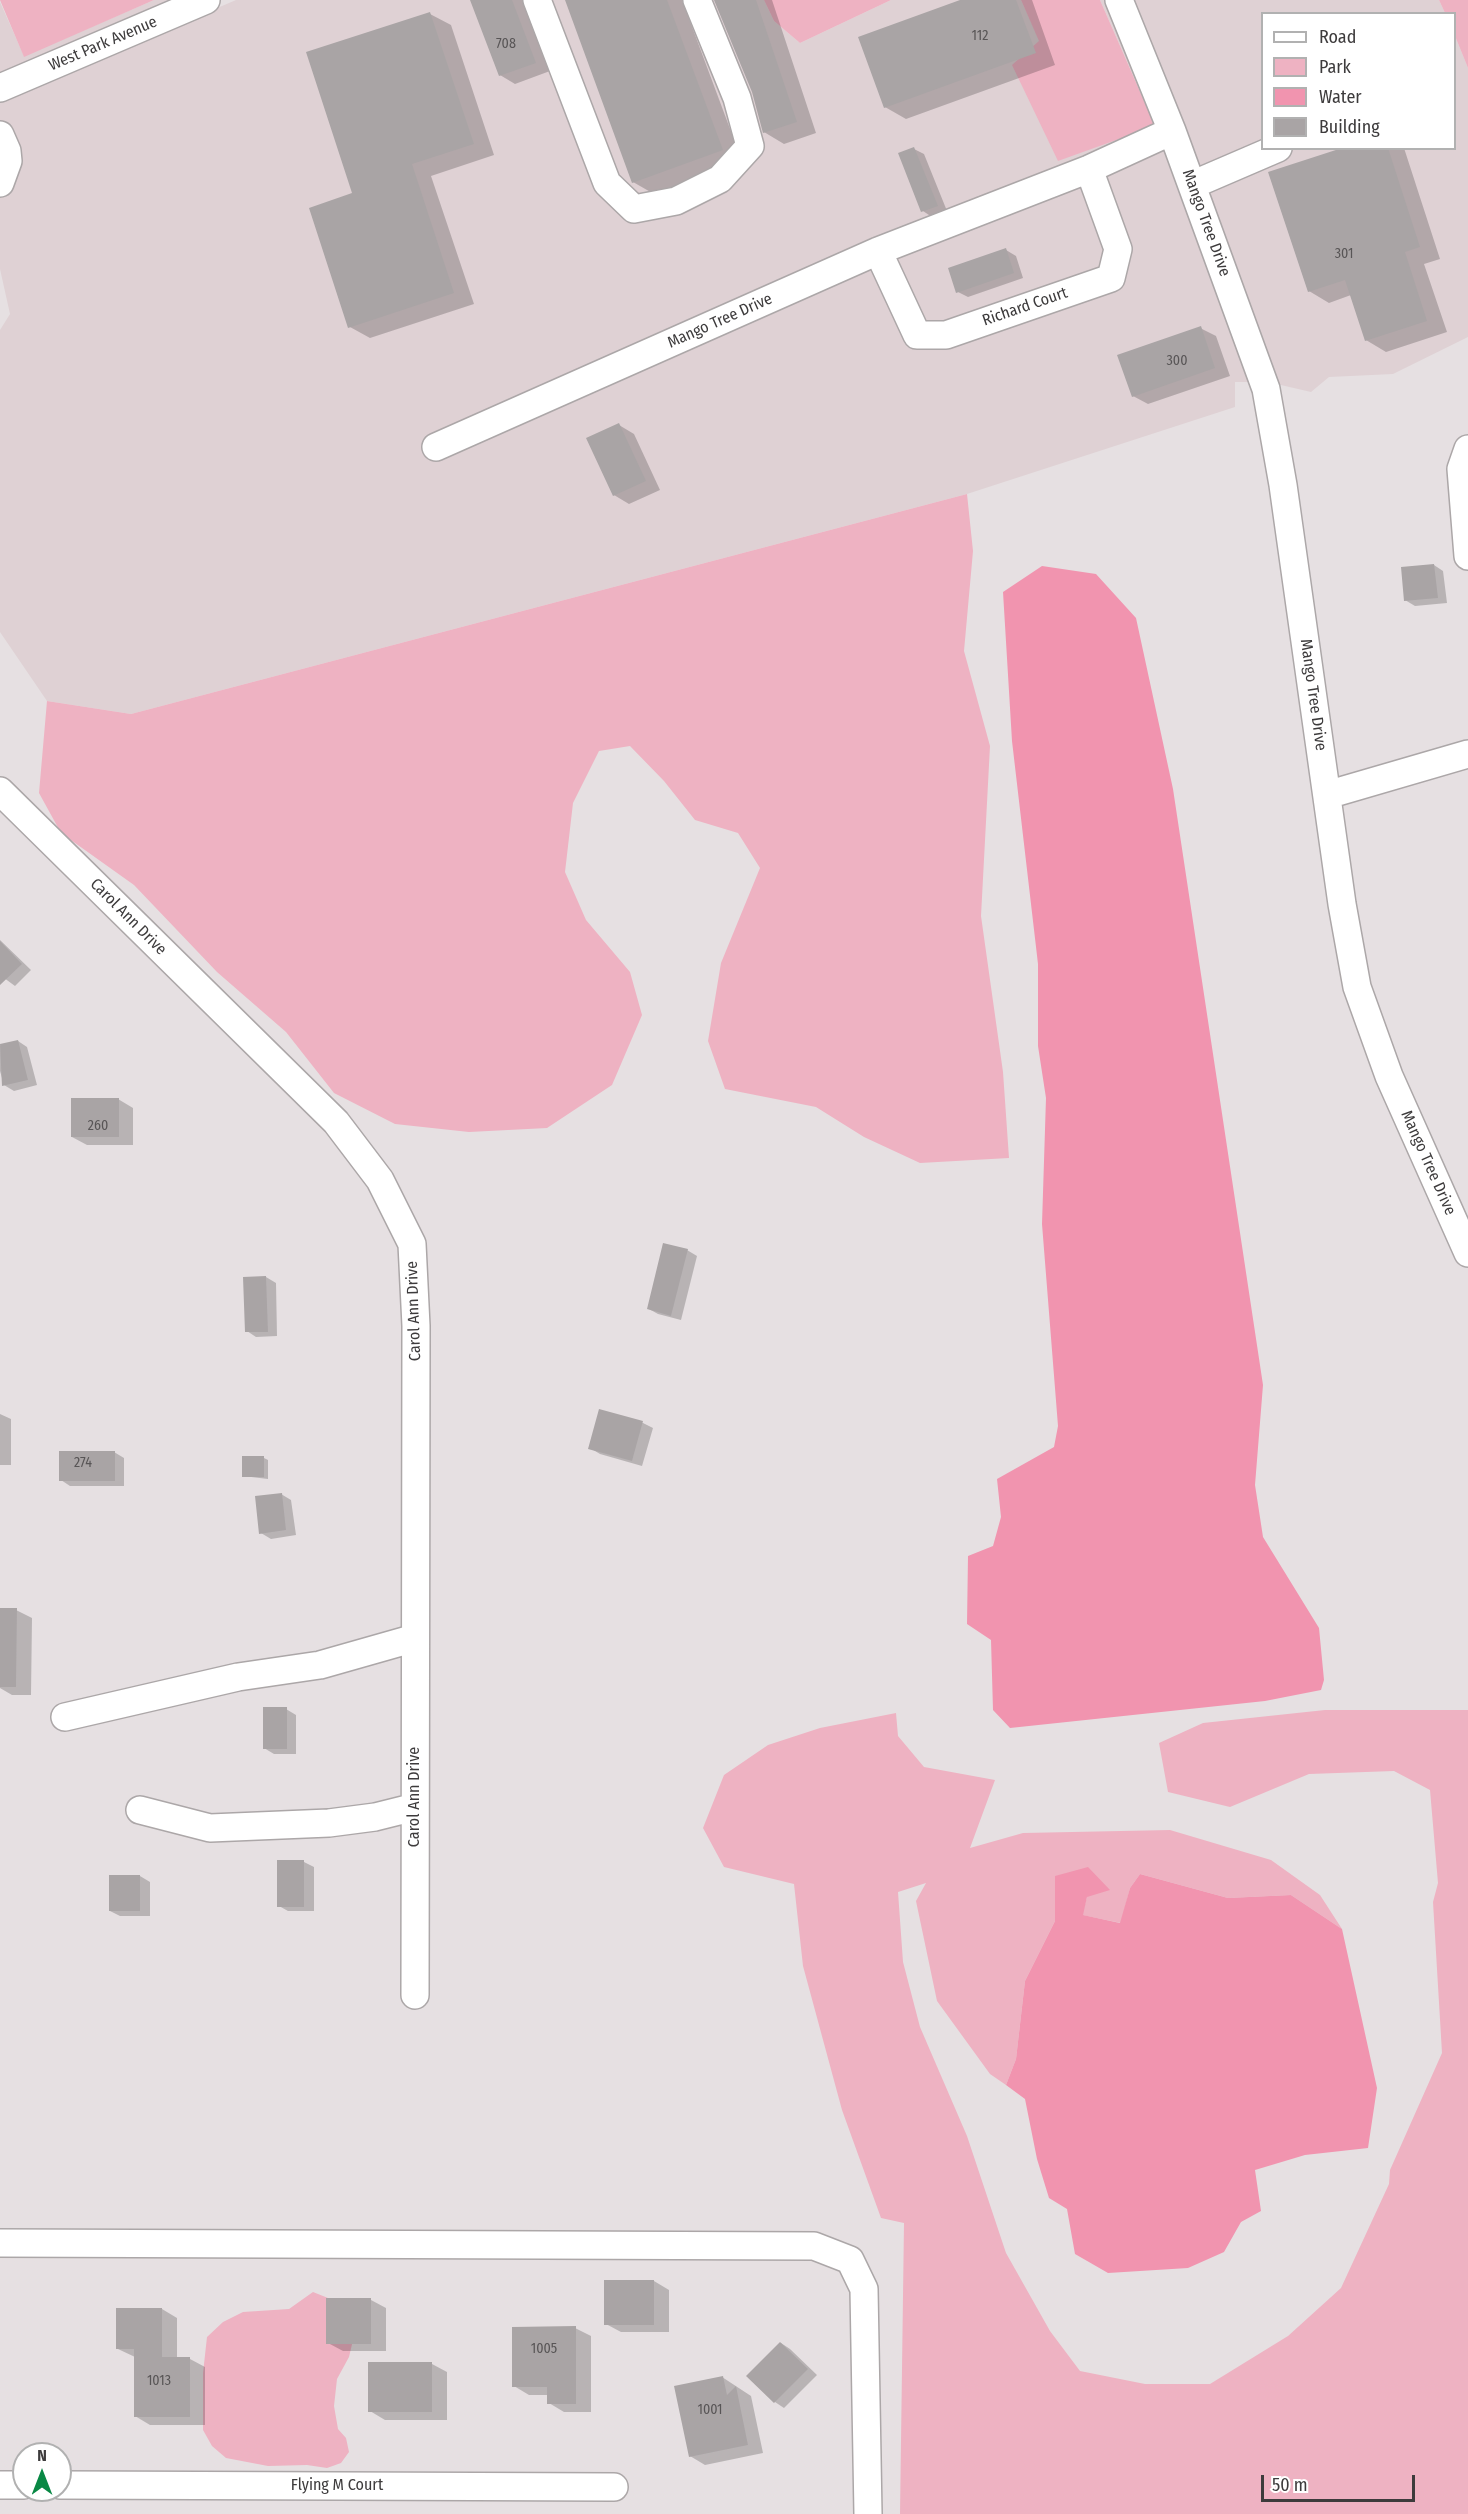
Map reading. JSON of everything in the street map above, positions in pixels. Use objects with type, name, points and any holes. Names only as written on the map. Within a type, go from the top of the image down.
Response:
[{"type":"street","name":"West Park Avenue","points":[[0,88],[206,0]]},
{"type":"street","points":[[537,0],[607,183],[634,209],[676,201],[720,179],[750,146],[737,98],[697,0]]},
{"type":"street","name":"Mango Tree Drive","points":[[1119,0],[1172,131],[1266,389],[1283,485],[1357,987],[1389,1076],[1468,1253]]},
{"type":"street","name":"Mango Tree Drive","points":[[436,447],[878,251],[1089,169],[1172,131]]},
{"type":"street","points":[[0,135],[8,161],[0,183]]},
{"type":"street","points":[[1192,185],[1273,150]]},
{"type":"street","name":"Richard Court","points":[[878,251],[918,335],[946,335],[1111,278],[1118,249],[1089,169]]},
{"type":"street","points":[[1468,448],[1461,469],[1468,556]]},
{"type":"street","points":[[1327,795],[1468,754]]},
{"type":"street","name":"Carol Ann Drive","points":[[0,791],[336,1122],[380,1180],[412,1244],[416,1326],[415,1995]]},
{"type":"street","points":[[64,1717],[238,1677],[320,1665],[416,1638]]},
{"type":"street","points":[[140,1810],[210,1828],[329,1823],[375,1817],[415,1807]]},
{"type":"street","points":[[0,2243],[814,2246],[850,2260],[864,2289],[868,2514]]},
{"type":"street","name":"Flying M Court","points":[[72,2485],[614,2487]]},
{"type":"shaded area","points":[[154,0],[176,0],[0,75],[0,2],[24,56]]},
{"type":"shaded area","points":[[236,0],[764,0],[774,21],[800,43],[891,0],[1021,0],[1040,41],[1155,126],[1100,0],[1439,0],[1445,12],[1261,12],[1261,150],[1456,150],[1456,38],[1468,68],[1468,337],[1393,374],[1329,377],[1311,392],[1268,382],[1235,382],[1235,407],[967,494],[131,714],[47,701],[0,632],[0,330],[10,314],[0,269],[0,101]]},
{"type":"green space","points":[[0,0],[154,0],[24,57]]},
{"type":"green space","points":[[764,0],[891,0],[800,43],[774,21]]},
{"type":"green space","points":[[1021,0],[1100,0],[1155,126],[1058,161],[1012,65],[1039,41]]},
{"type":"green space","points":[[1439,0],[1468,0],[1468,68],[1456,38],[1456,12],[1445,12]]},
{"type":"green space","points":[[967,494],[973,551],[964,651],[990,746],[981,916],[1003,1072],[1009,1158],[920,1163],[864,1137],[816,1107],[725,1089],[708,1041],[721,963],[760,868],[738,833],[695,820],[664,781],[630,746],[599,751],[573,803],[565,872],[586,920],[630,972],[642,1015],[612,1085],[547,1128],[469,1132],[395,1124],[334,1093],[286,1032],[217,972],[134,885],[61,833],[39,793],[47,701],[131,714]]},
{"type":"green space","points":[[1325,1710],[1468,1710],[1468,2514],[900,2514],[904,2223],[881,2218],[842,2110],[803,1966],[794,1884],[724,1867],[703,1828],[724,1775],[768,1745],[820,1728],[896,1713],[898,1736],[924,1767],[995,1780],[970,1848],[1023,1833],[1170,1830],[1271,1860],[1320,1895],[1342,1929],[1291,1895],[1228,1898],[1140,1874],[1130,1888],[1121,1923],[1082,1915],[1087,1897],[1056,1876],[1055,1921],[1025,1981],[1016,2059],[1006,2085],[990,2074],[937,2001],[916,1901],[926,1883],[898,1892],[903,1962],[920,2027],[967,2136],[1006,2253],[1050,2331],[1080,2371],[1145,2384],[1210,2384],[1288,2336],[1341,2288],[1389,2184],[1390,2170],[1442,2053],[1433,1902],[1438,1883],[1430,1790],[1394,1771],[1309,1774],[1230,1807],[1168,1792],[1159,1743],[1203,1723]]},
{"type":"green space","points":[[313,2292],[343,2304],[353,2340],[349,2357],[337,2379],[334,2406],[338,2429],[346,2438],[349,2452],[341,2463],[327,2468],[307,2465],[268,2466],[226,2458],[212,2446],[203,2430],[203,2373],[207,2337],[223,2322],[243,2312],[289,2309]]},
{"type":"water","points":[[1042,566],[1096,574],[1136,618],[1173,789],[1263,1385],[1255,1485],[1263,1537],[1319,1628],[1324,1680],[1321,1690],[1265,1701],[1010,1728],[993,1710],[991,1640],[967,1624],[968,1556],[993,1546],[1001,1517],[997,1479],[1054,1447],[1058,1426],[1042,1224],[1046,1098],[1038,1046],[1038,964],[1012,741],[1003,592]]},
{"type":"water","points":[[1088,1867],[1110,1890],[1087,1897],[1083,1915],[1120,1923],[1130,1888],[1140,1874],[1228,1898],[1291,1895],[1342,1929],[1377,2088],[1368,2148],[1305,2155],[1255,2170],[1261,2211],[1241,2222],[1224,2252],[1188,2268],[1108,2273],[1075,2254],[1067,2209],[1049,2198],[1037,2159],[1025,2099],[1006,2085],[1016,2059],[1025,1981],[1055,1921],[1055,1876]]},
{"type":"building","points":[[470,0],[512,0],[536,63],[499,76]]},
{"type":"building","points":[[565,0],[667,0],[723,150],[632,183]]},
{"type":"building","points":[[714,0],[756,0],[797,122],[763,133],[752,92]]},
{"type":"building","points":[[960,0],[1016,0],[1036,53],[884,108],[858,37]]},
{"type":"building","points":[[430,12],[474,144],[412,164],[454,293],[348,328],[309,208],[352,193],[306,52]]},
{"type":"building","points":[[914,147],[938,206],[921,212],[898,153]]},
{"type":"building","points":[[1336,150],[1389,150],[1420,247],[1405,252],[1427,321],[1365,341],[1345,280],[1308,292],[1268,172]]},
{"type":"building","points":[[1006,248],[1014,273],[956,293],[948,268]]},
{"type":"building","points":[[1201,326],[1215,368],[1132,397],[1117,355]]},
{"type":"building","points":[[619,423],[646,481],[613,496],[586,438]]},
{"type":"building","points":[[1434,564],[1438,598],[1404,601],[1401,567]]},
{"type":"building","points":[[0,941],[22,964],[0,985]]},
{"type":"building","points":[[18,1040],[28,1080],[2,1086],[0,1044]]},
{"type":"building","points":[[71,1098],[119,1098],[119,1137],[71,1137]]},
{"type":"building","points":[[663,1243],[688,1249],[671,1316],[647,1309]]},
{"type":"building","points":[[266,1276],[268,1332],[245,1332],[243,1277]]},
{"type":"building","points":[[599,1409],[643,1421],[632,1461],[588,1449]]},
{"type":"building","points":[[59,1451],[115,1451],[115,1481],[59,1481]]},
{"type":"building","points":[[242,1456],[264,1456],[264,1477],[242,1477]]},
{"type":"building","points":[[282,1493],[286,1530],[259,1534],[255,1496]]},
{"type":"building","points":[[0,1608],[17,1608],[16,1687],[0,1687]]},
{"type":"building","points":[[263,1707],[287,1707],[287,1749],[263,1749]]},
{"type":"building","points":[[277,1860],[304,1860],[304,1907],[277,1907]]},
{"type":"building","points":[[109,1875],[140,1875],[140,1911],[109,1911]]},
{"type":"building","points":[[604,2280],[654,2280],[654,2325],[604,2325]]},
{"type":"building","points":[[326,2298],[371,2298],[371,2344],[326,2344]]},
{"type":"building","points":[[116,2308],[162,2308],[162,2357],[190,2357],[190,2417],[134,2417],[134,2349],[116,2349]]},
{"type":"building","points":[[576,2326],[576,2404],[547,2404],[547,2387],[512,2387],[512,2327]]},
{"type":"building","points":[[780,2342],[808,2369],[774,2403],[746,2376]]},
{"type":"building","points":[[368,2362],[432,2362],[432,2412],[368,2412]]},
{"type":"building","points":[[723,2376],[727,2395],[736,2386],[748,2445],[689,2457],[674,2386]]}]
